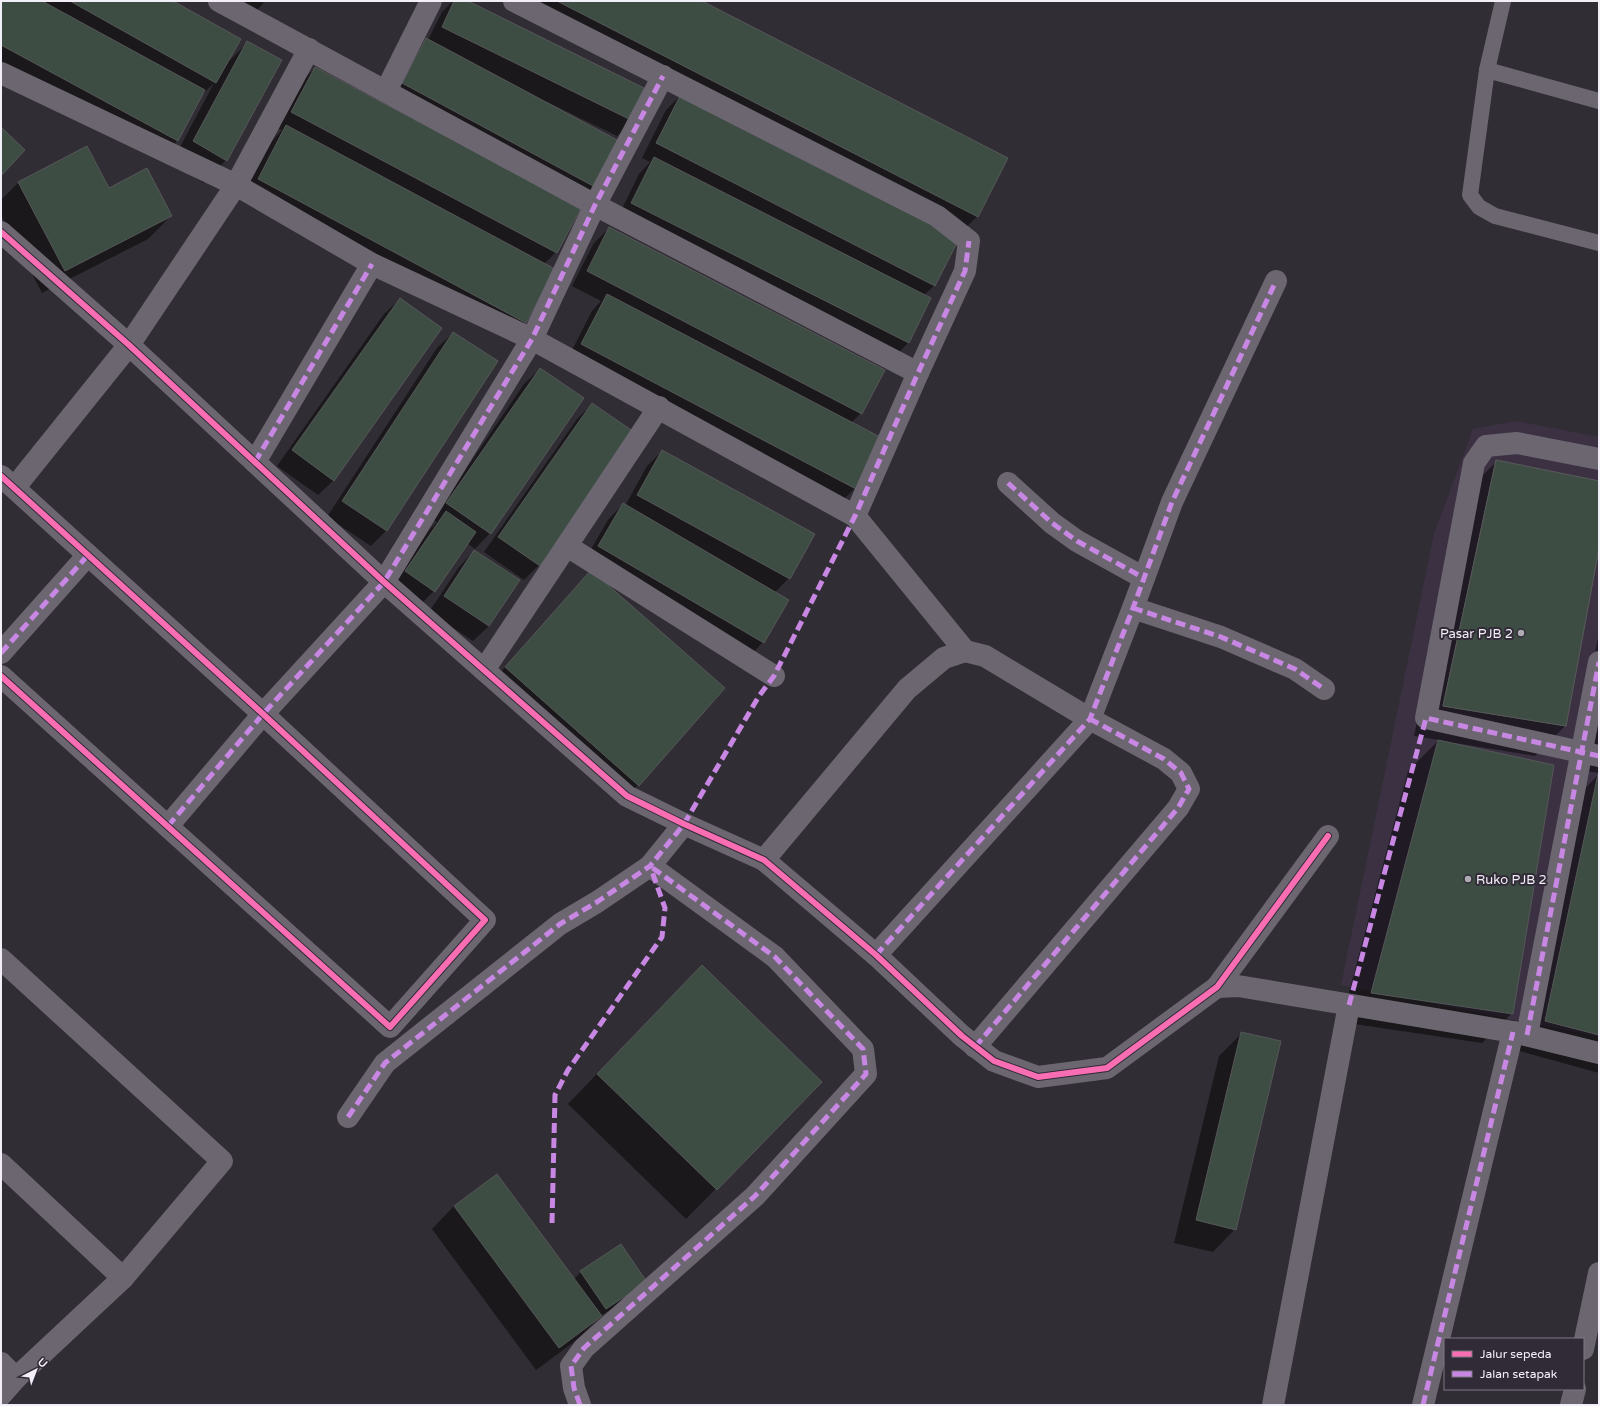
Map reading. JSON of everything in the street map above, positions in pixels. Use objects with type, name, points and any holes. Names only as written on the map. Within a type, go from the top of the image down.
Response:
[{"type":"street","points":[[219,1],[595,205],[918,373]]},
{"type":"street","points":[[386,91],[431,1]]},
{"type":"street","points":[[514,1],[937,216],[969,241],[965,271],[855,516]]},
{"type":"street","points":[[1,676],[390,1027],[485,920],[264,714],[8,481],[129,345],[236,185],[309,49]]},
{"type":"street","points":[[1,73],[236,185],[372,264],[532,339],[659,407],[855,516],[965,651]]},
{"type":"street","points":[[168,826],[264,714],[384,582],[532,339],[595,205],[663,76]]},
{"type":"street","points":[[1,232],[129,345],[384,582],[627,796],[684,824],[764,860],[876,955],[962,1036],[994,1061],[1038,1077],[1107,1068],[1218,988],[1328,836]]},
{"type":"street","points":[[255,462],[372,264]]},
{"type":"street","points":[[876,955],[1090,720],[1134,608],[1172,502],[1276,281]]},
{"type":"street","points":[[484,670],[659,407]]},
{"type":"street","points":[[1590,754],[1426,718],[1474,463],[1486,446],[1517,443],[1599,459]]},
{"type":"street","points":[[1008,483],[1052,523],[1076,541],[1144,578]]},
{"type":"street","points":[[567,546],[774,676]]},
{"type":"street","points":[[1,653],[88,555]]},
{"type":"street","points":[[1134,608],[1222,637],[1295,669],[1324,689]]},
{"type":"street","points":[[764,860],[907,689],[944,658],[965,651],[985,656],[1090,720],[1164,759],[1181,773],[1189,789],[1178,808],[975,1046]]},
{"type":"street","points":[[1423,1405],[1520,1033],[1590,754],[1599,662]]},
{"type":"street","points":[[348,1117],[385,1063],[560,924],[597,902],[650,866],[684,824]]},
{"type":"street","points":[[580,1405],[574,1388],[571,1366],[584,1348],[755,1196],[866,1074],[863,1049],[775,957],[650,866]]},
{"type":"street","points":[[1,959],[222,1161],[123,1278],[16,1378],[1,1395]]},
{"type":"street","points":[[1218,988],[1238,986],[1520,1033],[1599,1053]]},
{"type":"street","points":[[1273,1405],[1349,1005]]},
{"type":"street","points":[[1,1164],[123,1278]]},
{"type":"street","points":[[1584,1344],[1599,1274]]},
{"type":"street","points":[[1,1363],[16,1378]]},
{"type":"street","points":[[1571,1405],[1575,1390]]},
{"type":"lane","points":[[1503,1],[1487,70],[1470,195],[1479,206],[1495,216],[1599,243]]},
{"type":"lane","points":[[1487,70],[1599,101]]},
{"type":"shaded area","points":[[1516,421],[1599,437],[1599,1037],[1341,985],[1434,534],[1473,429]]},
{"type":"building","points":[[1,1],[42,1],[205,90],[178,141],[1,45]]},
{"type":"building","points":[[70,1],[173,1],[241,39],[216,83]]},
{"type":"building","points":[[454,1],[468,1],[648,90],[633,121],[442,27]]},
{"type":"building","points":[[557,1],[702,1],[1008,158],[978,217]]},
{"type":"building","points":[[426,38],[619,141],[595,187],[402,83]]},
{"type":"building","points":[[247,41],[282,60],[227,161],[193,141]]},
{"type":"building","points":[[315,67],[581,208],[557,253],[291,112]]},
{"type":"building","points":[[681,94],[960,237],[935,286],[656,143]]},
{"type":"building","points":[[286,125],[555,269],[526,323],[258,179]]},
{"type":"building","points":[[1,127],[25,150],[1,176]]},
{"type":"building","points":[[87,146],[109,188],[147,168],[172,216],[65,271],[18,182]]},
{"type":"building","points":[[654,157],[931,298],[909,343],[631,203]]},
{"type":"building","points":[[609,227],[885,370],[862,414],[587,271]]},
{"type":"building","points":[[607,294],[882,438],[856,489],[581,344]]},
{"type":"building","points":[[400,298],[442,328],[334,481],[292,450]]},
{"type":"building","points":[[453,332],[498,361],[387,531],[342,501]]},
{"type":"building","points":[[540,368],[584,398],[491,534],[446,503]]},
{"type":"building","points":[[592,403],[634,432],[540,566],[498,537]]},
{"type":"building","points":[[662,450],[815,534],[790,579],[637,495]]},
{"type":"building","name":"Pasar PJB 2","points":[[1496,460],[1599,481],[1599,548],[1566,726],[1443,706]]},
{"type":"building","name":"Pasar PJB 2","points":[[1496,460],[1599,481],[1599,548],[1566,726],[1443,706]]},
{"type":"building","points":[[623,503],[789,600],[764,643],[598,546]]},
{"type":"building","points":[[446,511],[476,532],[435,592],[405,571]]},
{"type":"building","points":[[474,550],[520,580],[489,626],[444,596]]},
{"type":"building","points":[[591,570],[725,688],[639,786],[505,667]]},
{"type":"building","name":"Ruko PJB 2","points":[[1438,740],[1554,765],[1513,1014],[1371,993]]},
{"type":"building","name":"Ruko PJB 2","points":[[1599,774],[1599,1035],[1545,1021]]},
{"type":"building","points":[[702,965],[822,1082],[717,1190],[597,1074]]},
{"type":"building","points":[[1241,1032],[1281,1041],[1236,1230],[1196,1220]]},
{"type":"building","points":[[497,1174],[602,1316],[559,1348],[454,1206]]},
{"type":"building","points":[[621,1244],[647,1282],[606,1309],[580,1271]]},
{"type":"marked path","points":[[168,826],[263,714],[384,582],[532,339],[595,205],[663,76]]},
{"type":"marked path","points":[[348,1117],[385,1063],[560,924],[597,902],[650,866],[684,824],[759,696],[774,676],[855,516],[965,271],[969,241]]},
{"type":"marked path","points":[[255,462],[372,264]]},
{"type":"marked path","points":[[876,955],[1090,719],[1172,502],[1276,281]]},
{"type":"marked path","points":[[1008,483],[1052,523],[1077,541],[1144,578]]},
{"type":"marked path","points":[[1,653],[88,555]]},
{"type":"marked path","points":[[1133,608],[1221,637],[1295,669],[1324,689]]},
{"type":"marked path","points":[[1527,1035],[1599,662]]},
{"type":"marked path","points":[[1349,1005],[1426,718],[1599,756]]},
{"type":"marked path","points":[[975,1047],[1178,808],[1189,789],[1181,773],[1164,759],[1090,719]]},
{"type":"marked path","points":[[552,1223],[555,1095],[568,1070],[662,937],[665,908],[650,866]]},
{"type":"marked path","points":[[580,1405],[574,1388],[571,1366],[584,1348],[755,1196],[866,1074],[863,1049],[775,957],[650,866]]},
{"type":"marked path","points":[[1423,1405],[1513,1032]]},
{"type":"cycle path","points":[[1,232],[129,345],[384,582],[627,796],[684,824],[764,860],[876,955],[962,1036],[994,1061],[1038,1077],[1107,1068],[1217,987],[1328,836]]},
{"type":"cycle path","points":[[1,476],[263,714],[485,920],[390,1027],[1,676]]},
{"type":"place","name":"Pasar PJB 2","points":[[1521,633]]},
{"type":"place","name":"Ruko PJB 2","points":[[1468,879]]}]
